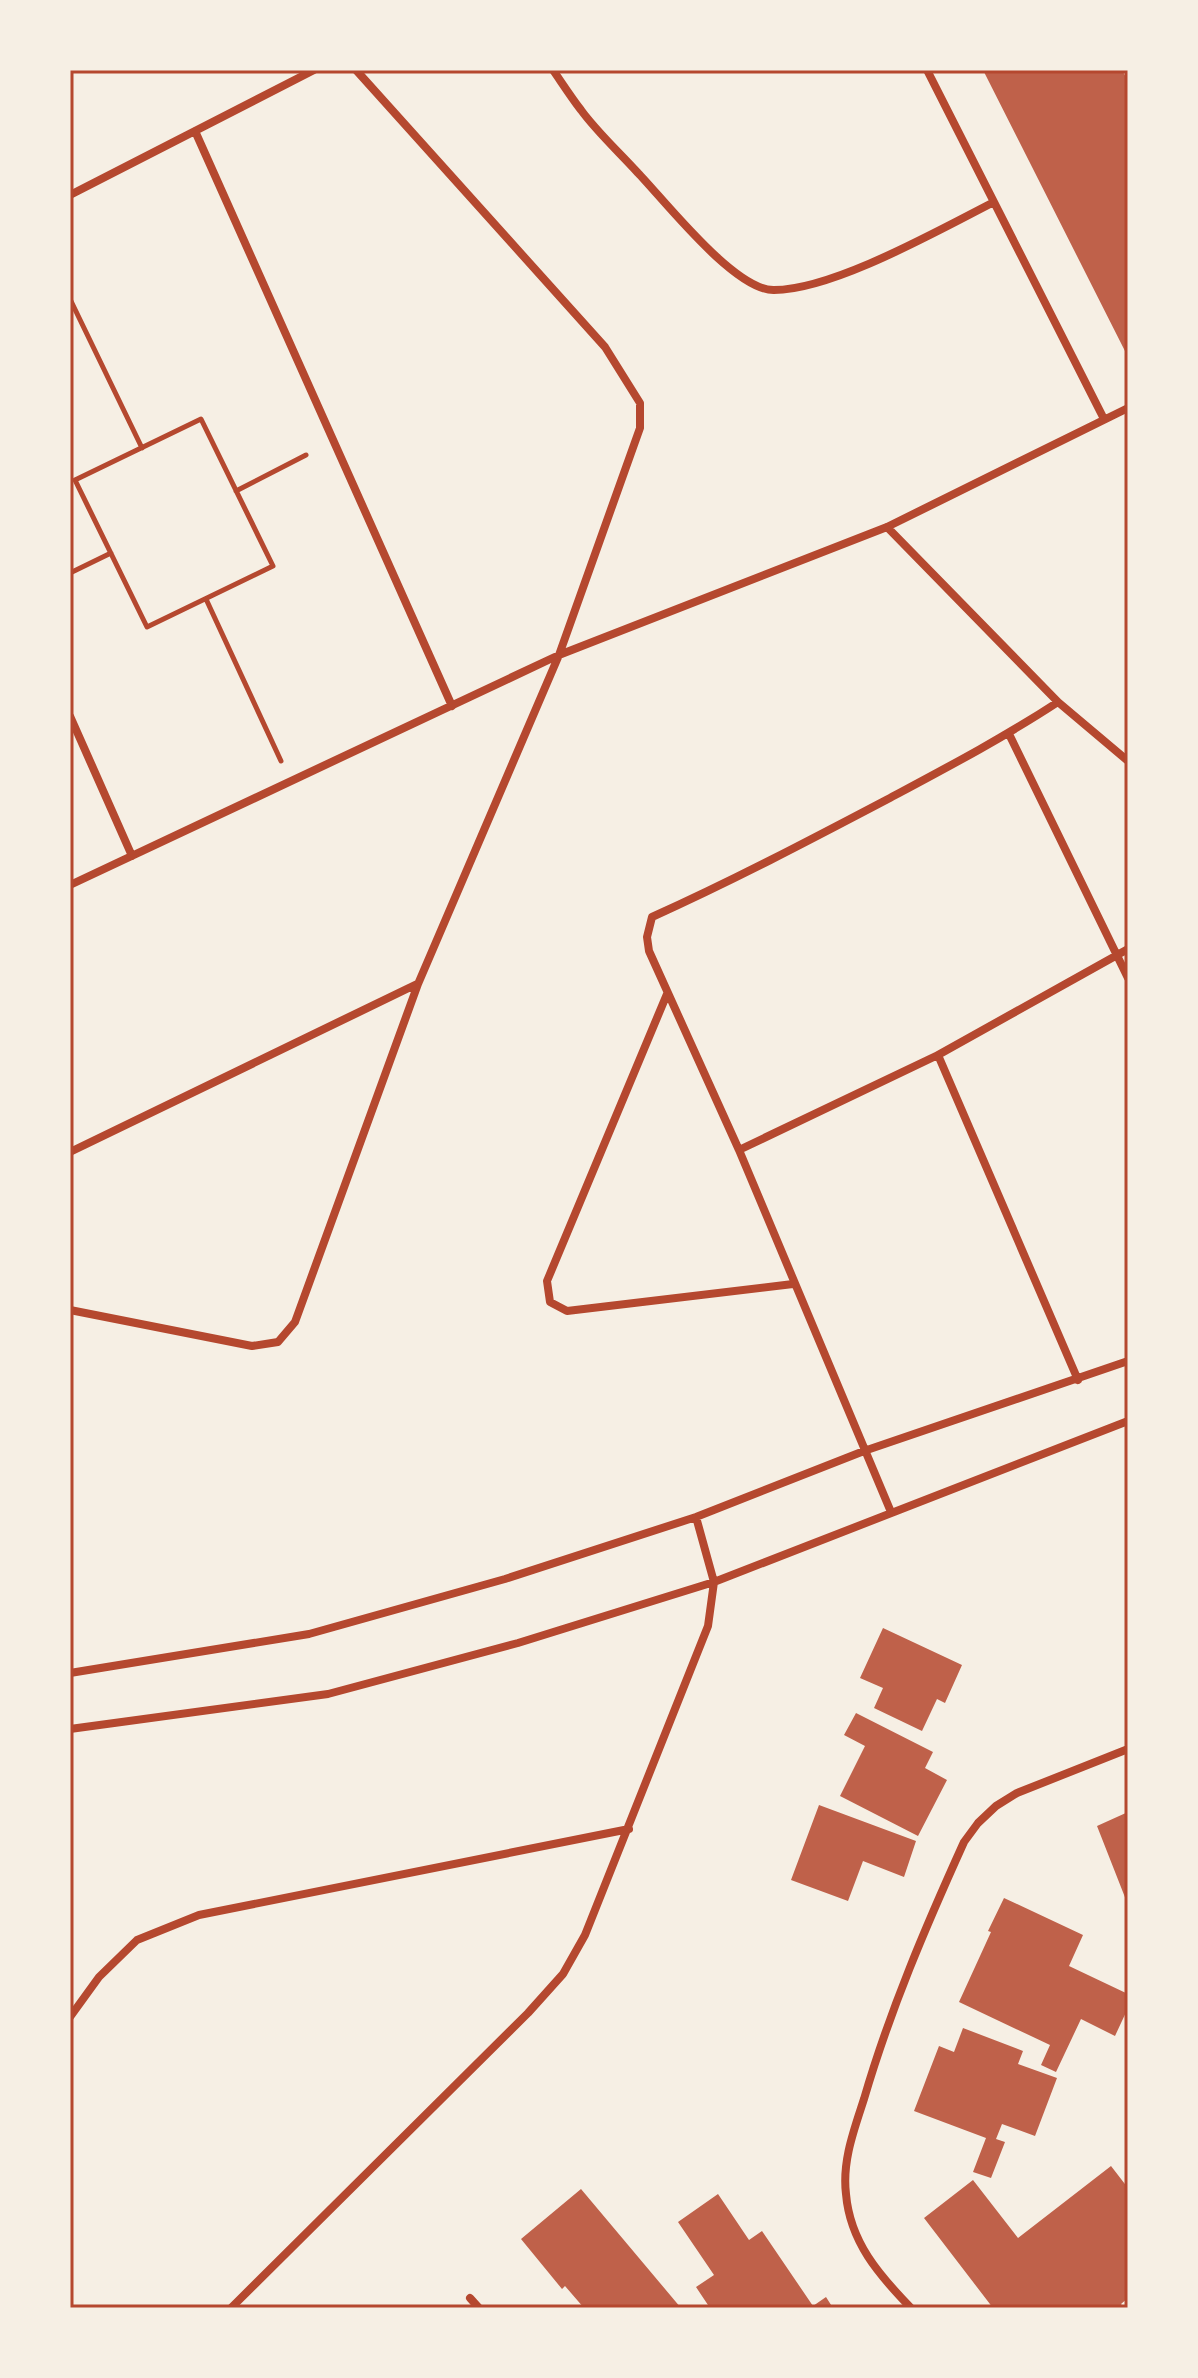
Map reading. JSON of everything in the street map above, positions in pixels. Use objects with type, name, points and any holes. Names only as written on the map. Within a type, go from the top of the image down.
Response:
[{"type":"street","points":[[70,195],[314,70]]},
{"type":"street","points":[[70,1310],[252,1346],[278,1342],[295,1322],[418,984],[559,655],[640,428],[640,403],[605,347],[356,70]]},
{"type":"street","points":[[553,70],[582,112],[708,249],[741,276],[772,291],[815,283],[864,264],[994,202]]},
{"type":"street","points":[[927,70],[1104,419]]},
{"type":"street","points":[[195,131],[452,706]]},
{"type":"street","points":[[70,885],[559,655],[887,527],[1128,408]]},
{"type":"street","points":[[887,527],[1058,702],[1128,761]]},
{"type":"street","points":[[891,1512],[739,1150],[649,951],[647,937],[650,920],[1009,734],[1058,702]]},
{"type":"street","points":[[70,716],[132,856]]},
{"type":"street","points":[[1009,734],[1119,954],[1128,978]]},
{"type":"street","points":[[739,1150],[938,1055],[1128,949]]},
{"type":"street","points":[[70,1152],[418,984]]},
{"type":"street","points":[[667,994],[547,1281],[550,1302],[567,1311],[793,1284]]},
{"type":"street","points":[[938,1055],[1078,1380]]},
{"type":"street","points":[[70,1673],[309,1634],[505,1579],[696,1517],[864,1451],[1128,1361]]},
{"type":"street","points":[[70,1729],[328,1694],[518,1643],[714,1582],[1128,1421]]},
{"type":"street","points":[[231,2308],[528,2013],[563,1974],[585,1935],[708,1626],[714,1582],[696,1517]]},
{"type":"street","points":[[911,2308],[879,2274],[867,2256],[857,2237],[846,2195],[848,2152],[899,1994],[964,1842],[978,1823],[996,1806],[1017,1793],[1128,1749]]},
{"type":"street","points":[[70,2017],[99,1977],[137,1940],[199,1915],[629,1829]]},
{"type":"street","points":[[470,2298],[479,2308]]},
{"type":"path","points":[[70,299],[142,448]]},
{"type":"path","points":[[201,419],[236,491],[273,566],[147,627],[75,480],[201,419]]},
{"type":"path","points":[[236,491],[306,455]]},
{"type":"path","points":[[70,573],[111,553]]},
{"type":"path","points":[[206,599],[283,765]]},
{"type":"building","points":[[983,70],[1122,70],[1128,81],[1128,357]]},
{"type":"building","points":[[883,1628],[962,1665],[945,1703],[937,1699],[922,1731],[874,1708],[883,1688],[860,1678]]},
{"type":"building","points":[[856,1713],[933,1752],[925,1768],[947,1780],[918,1836],[840,1796],[865,1746],[844,1735]]},
{"type":"building","points":[[819,1805],[916,1841],[904,1877],[863,1861],[848,1901],[791,1880]]},
{"type":"building","points":[[1128,1812],[1128,1905],[1097,1826]]},
{"type":"building","points":[[1004,1898],[1083,1935],[1069,1966],[1128,1994],[1128,2008],[1115,2036],[1081,2019],[1056,2072],[1041,2065],[1050,2045],[959,2002]]},
{"type":"building","points":[[963,2028],[1023,2051],[1018,2064],[1057,2078],[1035,2136],[1002,2124],[996,2139],[1005,2142],[991,2178],[973,2172],[986,2138],[914,2111],[939,2046],[954,2052]]},
{"type":"building","points":[[1111,2166],[1128,2188],[1128,2298],[1121,2304],[1124,2308],[993,2308],[924,2218],[973,2180],[1018,2238]]},
{"type":"building","points":[[581,2189],[681,2308],[584,2308],[565,2286],[562,2289],[521,2239]]},
{"type":"building","points":[[718,2194],[749,2240],[762,2231],[813,2306],[826,2297],[833,2308],[710,2308],[696,2287],[714,2275],[678,2222]]}]
